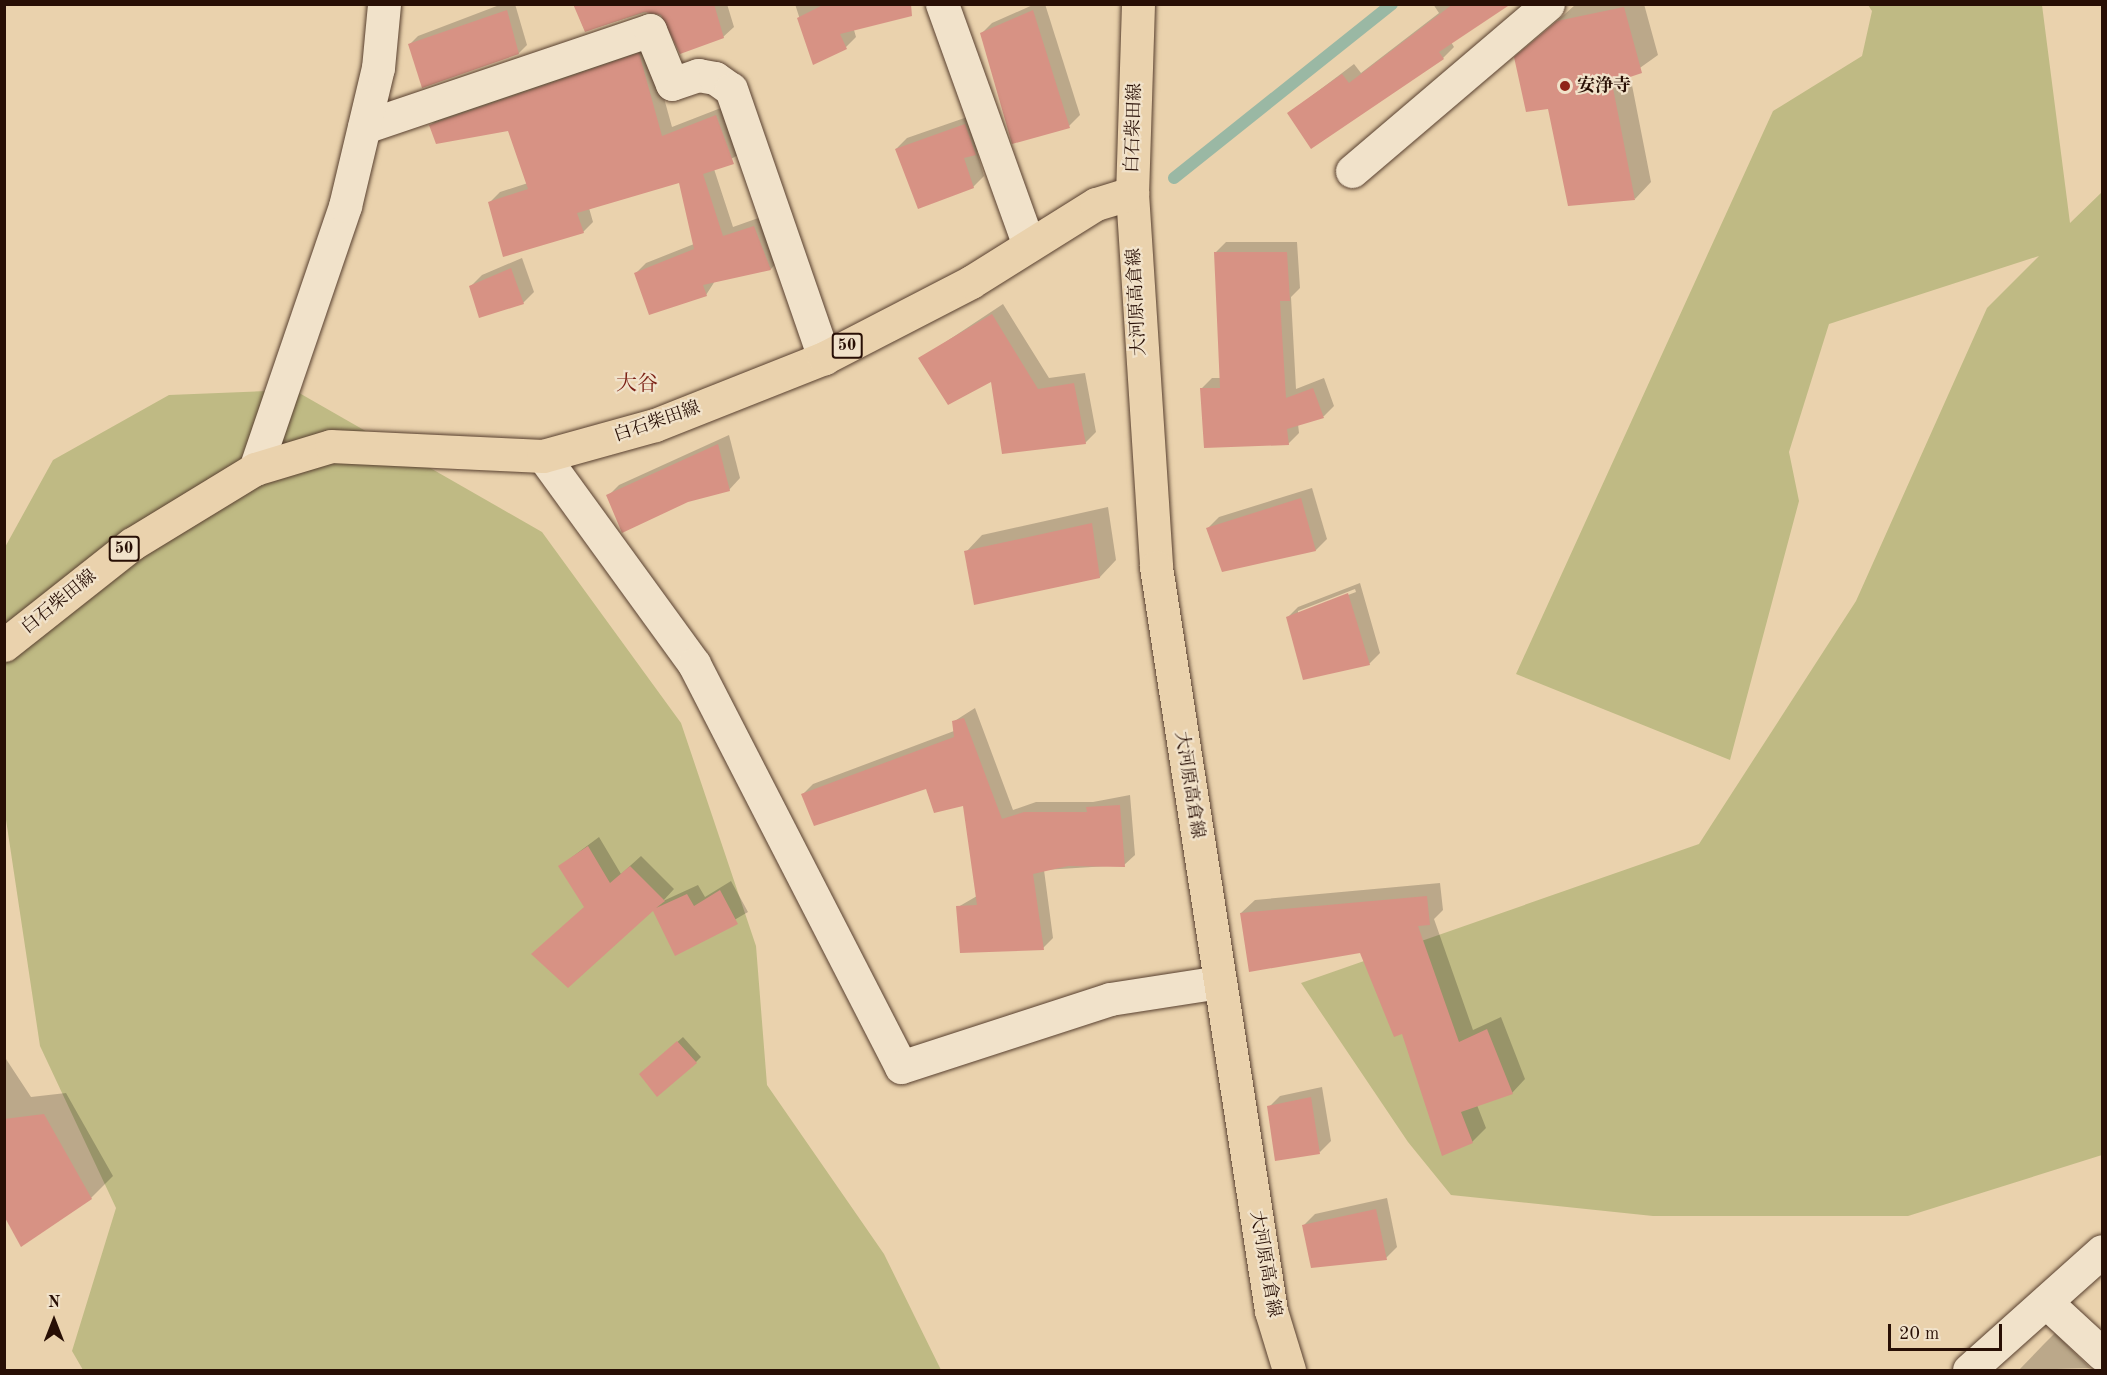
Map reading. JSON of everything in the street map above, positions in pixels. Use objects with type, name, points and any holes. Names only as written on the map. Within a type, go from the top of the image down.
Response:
[{"type":"main road","name":"白石柴田線","points":[[4,645],[132,544],[255,469],[331,446],[543,456],[654,425],[824,358],[970,282],[1028,243],[1096,204],[1132,193],[1138,4]]},
{"type":"main road","name":"大河原高倉線","points":[[1132,193],[1156,567],[1272,1311],[1289,1371]]},
{"type":"street","points":[[255,469],[345,206],[378,68],[384,4]]},
{"type":"street","points":[[942,4],[1028,243]]},
{"type":"street","points":[[1352,171],[1548,4]]},
{"type":"street","points":[[364,127],[651,30],[672,84],[698,75],[715,78],[730,89],[824,358]]},
{"type":"street","points":[[543,456],[694,664],[901,1067],[1110,999],[1220,982]]},
{"type":"street","points":[[1969,1371],[2103,1251]]},
{"type":"street","points":[[2046,1303],[2103,1354]]},
{"type":"shaded area","points":[[1868,5],[2042,5],[2070,223],[2102,192],[2102,1155],[1908,1216],[1653,1216],[1451,1195],[1408,1142],[1301,983],[1699,844],[1856,601],[1987,308],[2039,256],[1829,324],[1789,452],[1799,501],[1730,760],[1516,674],[1773,111],[1862,56],[1872,11]]},
{"type":"shaded area","points":[[294,390],[542,532],[681,723],[756,946],[767,1085],[884,1254],[941,1370],[83,1370],[72,1351],[116,1208],[40,1046],[5,813],[4,549],[53,460],[169,395]]},
{"type":"building","points":[[573,4],[714,4],[724,38],[680,54],[661,15],[644,12],[585,32]]},
{"type":"building","points":[[825,4],[911,4],[912,16],[840,34],[847,49],[813,65],[797,18]]},
{"type":"building","points":[[1453,4],[1511,4],[1439,52],[1444,59],[1311,149],[1287,113],[1342,74],[1349,83]]},
{"type":"building","points":[[1624,7],[1642,73],[1612,83],[1635,200],[1568,206],[1548,109],[1526,112],[1514,57],[1557,21]]},
{"type":"building","points":[[507,10],[519,54],[422,88],[408,44]]},
{"type":"building","points":[[1033,10],[1070,128],[1012,144],[980,33]]},
{"type":"building","points":[[639,53],[662,136],[716,115],[734,164],[703,174],[723,236],[754,226],[771,270],[703,285],[707,296],[649,315],[634,273],[694,249],[679,183],[577,213],[584,233],[503,257],[488,202],[528,189],[508,131],[436,144],[429,125]]},
{"type":"building","points":[[965,124],[976,155],[964,158],[974,188],[918,209],[895,149]]},
{"type":"building","points":[[1214,252],[1287,252],[1290,301],[1280,301],[1286,398],[1313,388],[1324,418],[1287,429],[1289,445],[1204,448],[1200,388],[1220,388]]},
{"type":"building","points":[[511,268],[524,304],[479,318],[469,286]]},
{"type":"building","points":[[992,314],[1038,389],[1074,383],[1086,444],[1002,454],[991,382],[948,405],[918,358]]},
{"type":"building","points":[[718,444],[730,491],[688,502],[622,533],[606,495]]},
{"type":"building","points":[[1301,498],[1316,551],[1222,572],[1206,528]]},
{"type":"building","points":[[1092,523],[1100,578],[974,605],[964,551]]},
{"type":"building","points":[[1348,593],[1370,665],[1303,680],[1286,617]]},
{"type":"building","points":[[964,718],[1002,819],[1024,812],[1087,812],[1086,807],[1120,805],[1125,867],[1068,866],[1033,874],[1044,950],[960,953],[956,906],[977,905],[963,806],[934,813],[926,789],[814,826],[801,794],[954,737],[952,721]]},
{"type":"building","points":[[588,846],[610,883],[630,866],[665,901],[656,908],[687,894],[694,906],[720,890],[738,924],[675,956],[653,911],[568,988],[531,954],[584,907],[558,866]]},
{"type":"building","points":[[1427,896],[1430,925],[1418,926],[1459,1042],[1487,1029],[1513,1094],[1461,1112],[1473,1143],[1442,1156],[1402,1034],[1394,1037],[1360,953],[1249,972],[1240,913]]},
{"type":"building","points":[[677,1041],[697,1063],[657,1097],[639,1074]]},
{"type":"building","points":[[1311,1097],[1320,1154],[1275,1161],[1267,1106]]},
{"type":"building","points":[[44,1114],[92,1199],[21,1247],[4,1216],[4,1119]]},
{"type":"building","points":[[1376,1209],[1387,1260],[1311,1268],[1302,1225]]},
{"type":"waterway","points":[[1174,178],[1392,4]]},
{"type":"place","name":"安浄寺","points":[[1565,86]]},
{"type":"district","name":"大谷","points":[[637,385]]}]
